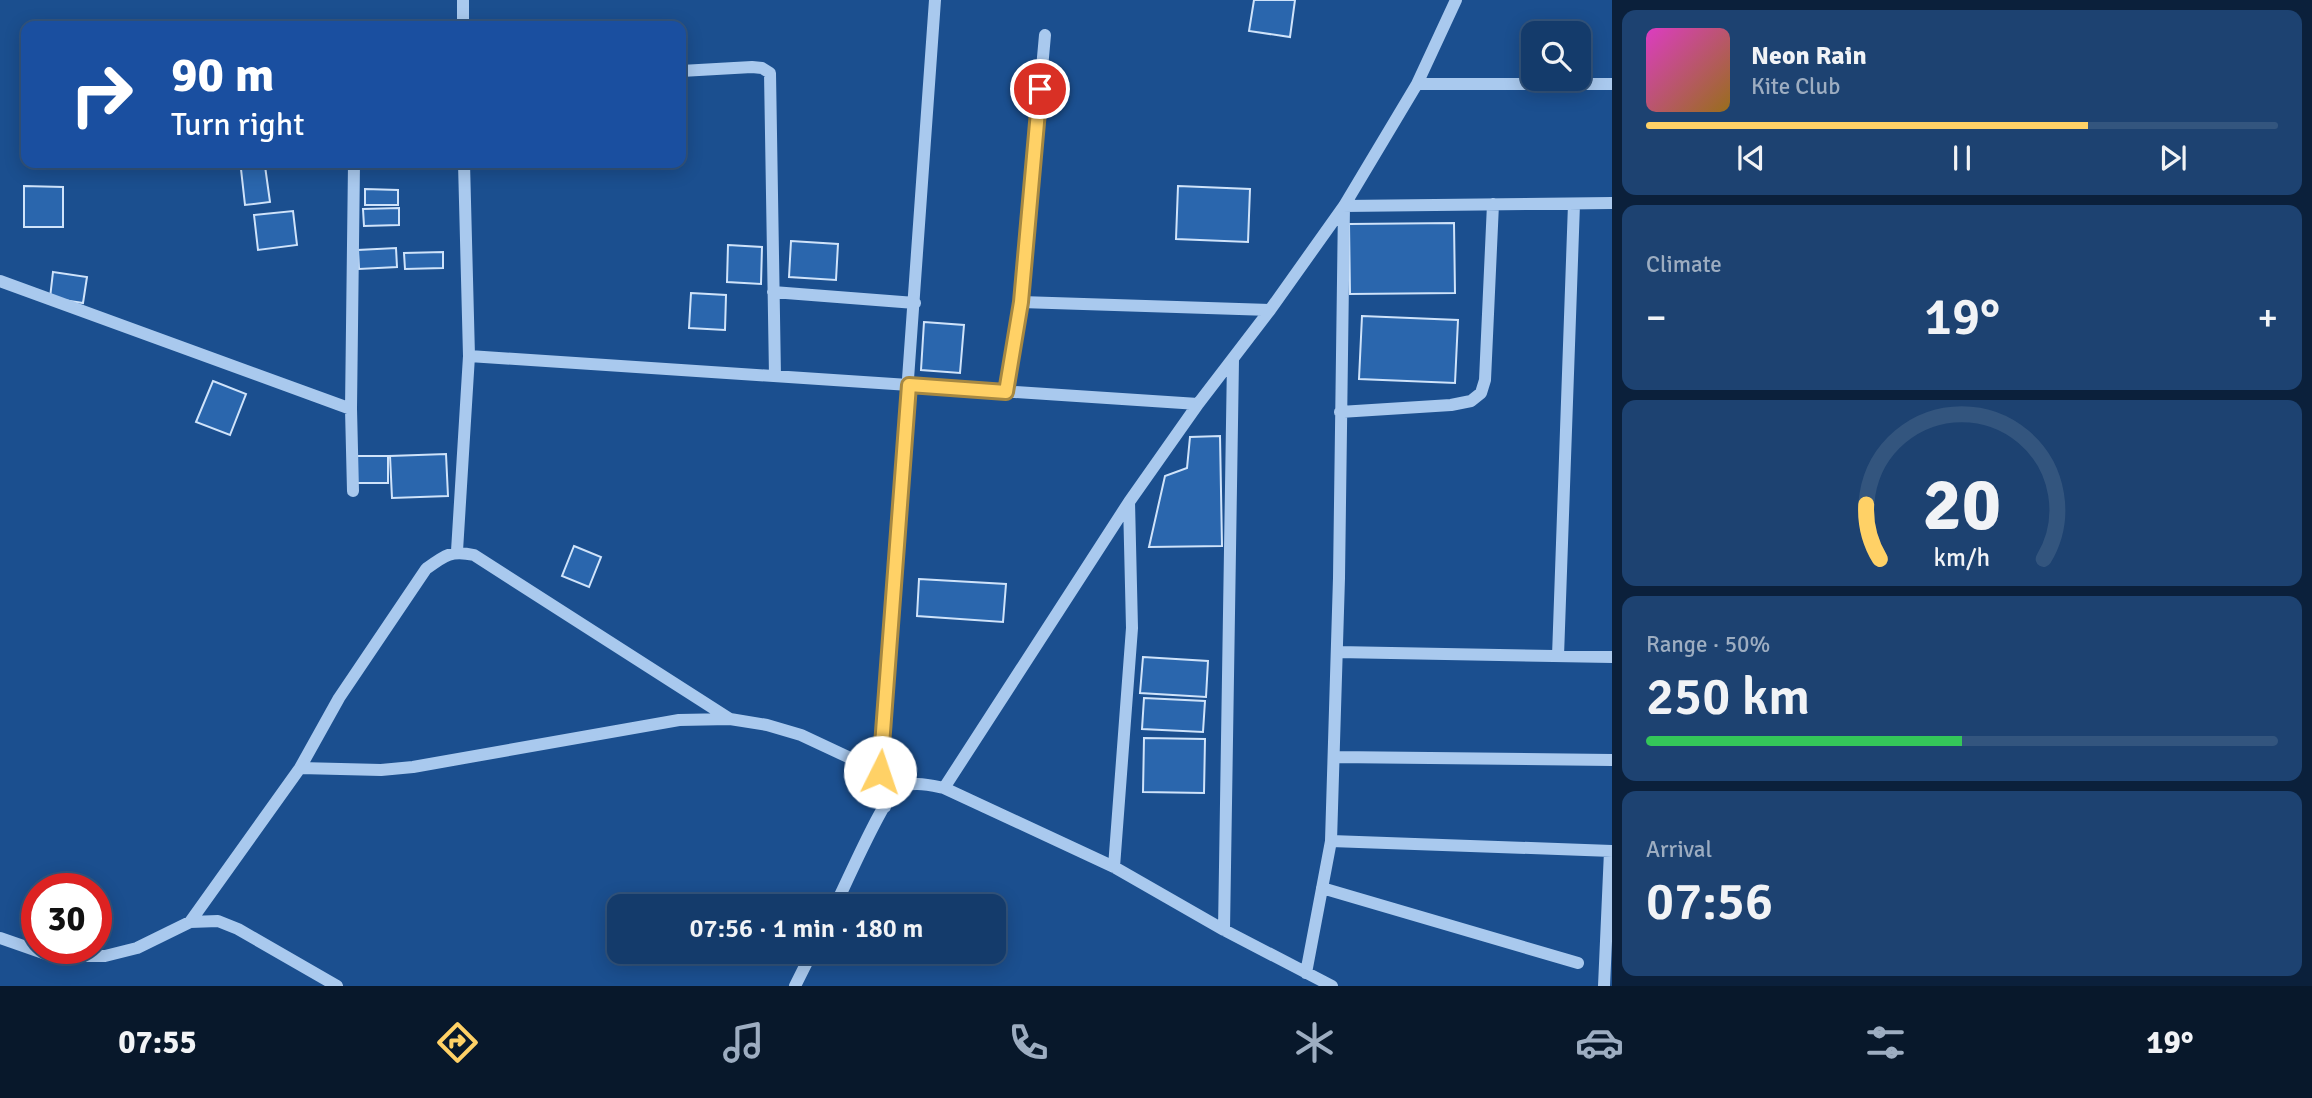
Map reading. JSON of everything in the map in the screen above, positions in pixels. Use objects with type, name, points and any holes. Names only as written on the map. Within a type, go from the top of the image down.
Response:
[{"type":"street","points":[[463,0],[463,21]]},
{"type":"street","points":[[885,807],[880,772],[935,0]]},
{"type":"street","points":[[944,788],[1129,502],[1344,206],[1417,84],[1456,0]]},
{"type":"street","points":[[1006,392],[1021,302],[1045,35]]},
{"type":"street","points":[[686,71],[752,67],[762,68],[770,73],[775,376]]},
{"type":"street","points":[[1417,84],[1612,84]]},
{"type":"street","points":[[353,491],[351,409],[354,168]]},
{"type":"street","points":[[457,551],[469,356],[464,168]]},
{"type":"street","points":[[1344,206],[1612,203]]},
{"type":"street","points":[[1340,412],[1451,405],[1471,401],[1480,393],[1485,380],[1493,204]]},
{"type":"street","points":[[1558,656],[1574,204]]},
{"type":"street","points":[[1306,973],[1331,841],[1337,652],[1344,206]]},
{"type":"street","points":[[0,281],[351,409]]},
{"type":"street","points":[[773,292],[915,303]]},
{"type":"street","points":[[1021,302],[1270,310]]},
{"type":"street","points":[[469,356],[1198,404]]},
{"type":"street","points":[[1224,930],[1233,360]]},
{"type":"street","points":[[1114,867],[1132,628],[1129,502]]},
{"type":"street","points":[[190,922],[300,768],[339,698],[426,569],[439,559],[457,551],[474,555],[520,583],[730,719]]},
{"type":"street","points":[[1337,652],[1612,657]]},
{"type":"street","points":[[300,768],[381,770],[413,767],[678,720],[730,719],[767,725],[801,735],[880,772]]},
{"type":"street","points":[[1334,757],[1612,760]]},
{"type":"street","points":[[841,894],[885,807],[897,790],[920,783],[944,788],[1114,867],[1224,930],[1332,986]]},
{"type":"street","points":[[1331,841],[1611,851],[1609,941],[1604,986]]},
{"type":"street","points":[[1322,888],[1578,963]]},
{"type":"street","points":[[0,938],[52,956],[104,956],[137,948],[190,922],[218,921],[238,929],[337,986]]},
{"type":"street","points":[[795,986],[806,964]]},
{"type":"building","points":[[1254,0],[1295,0],[1290,37],[1249,31]]},
{"type":"building","points":[[265,168],[270,202],[245,205],[241,169]]},
{"type":"building","points":[[24,186],[63,187],[63,227],[24,227]]},
{"type":"building","points":[[1178,186],[1250,189],[1248,242],[1176,239]]},
{"type":"building","points":[[365,189],[398,190],[398,205],[365,205]]},
{"type":"building","points":[[399,208],[399,225],[364,226],[363,209]]},
{"type":"building","points":[[293,211],[297,245],[258,250],[254,215]]},
{"type":"building","points":[[1454,223],[1455,293],[1350,294],[1349,224]]},
{"type":"building","points":[[791,241],[838,244],[836,280],[789,277]]},
{"type":"building","points":[[728,245],[762,247],[761,284],[727,282]]},
{"type":"building","points":[[396,248],[397,267],[359,269],[358,250]]},
{"type":"building","points":[[443,252],[443,268],[405,269],[404,253]]},
{"type":"building","points":[[53,272],[87,277],[83,303],[50,298]]},
{"type":"building","points":[[691,293],[726,295],[725,330],[689,328]]},
{"type":"building","points":[[1362,316],[1458,320],[1455,383],[1359,379]]},
{"type":"building","points":[[924,322],[964,325],[960,373],[921,370]]},
{"type":"building","points":[[213,381],[246,394],[230,435],[196,422]]},
{"type":"building","points":[[1220,436],[1222,546],[1149,547],[1165,476],[1187,468],[1190,437]]},
{"type":"building","points":[[446,454],[448,496],[392,498],[390,456]]},
{"type":"building","points":[[356,456],[388,456],[388,483],[356,483]]},
{"type":"building","points":[[574,546],[601,557],[589,587],[562,576]]},
{"type":"building","points":[[919,579],[1006,584],[1003,622],[917,616]]},
{"type":"building","points":[[1143,657],[1208,661],[1206,697],[1140,693]]},
{"type":"building","points":[[1144,698],[1205,701],[1203,732],[1142,729]]},
{"type":"building","points":[[1144,738],[1205,739],[1204,793],[1143,792]]},
{"type":"route","points":[[880,772],[909,385],[1006,392],[1021,302],[1040,89]]}]
